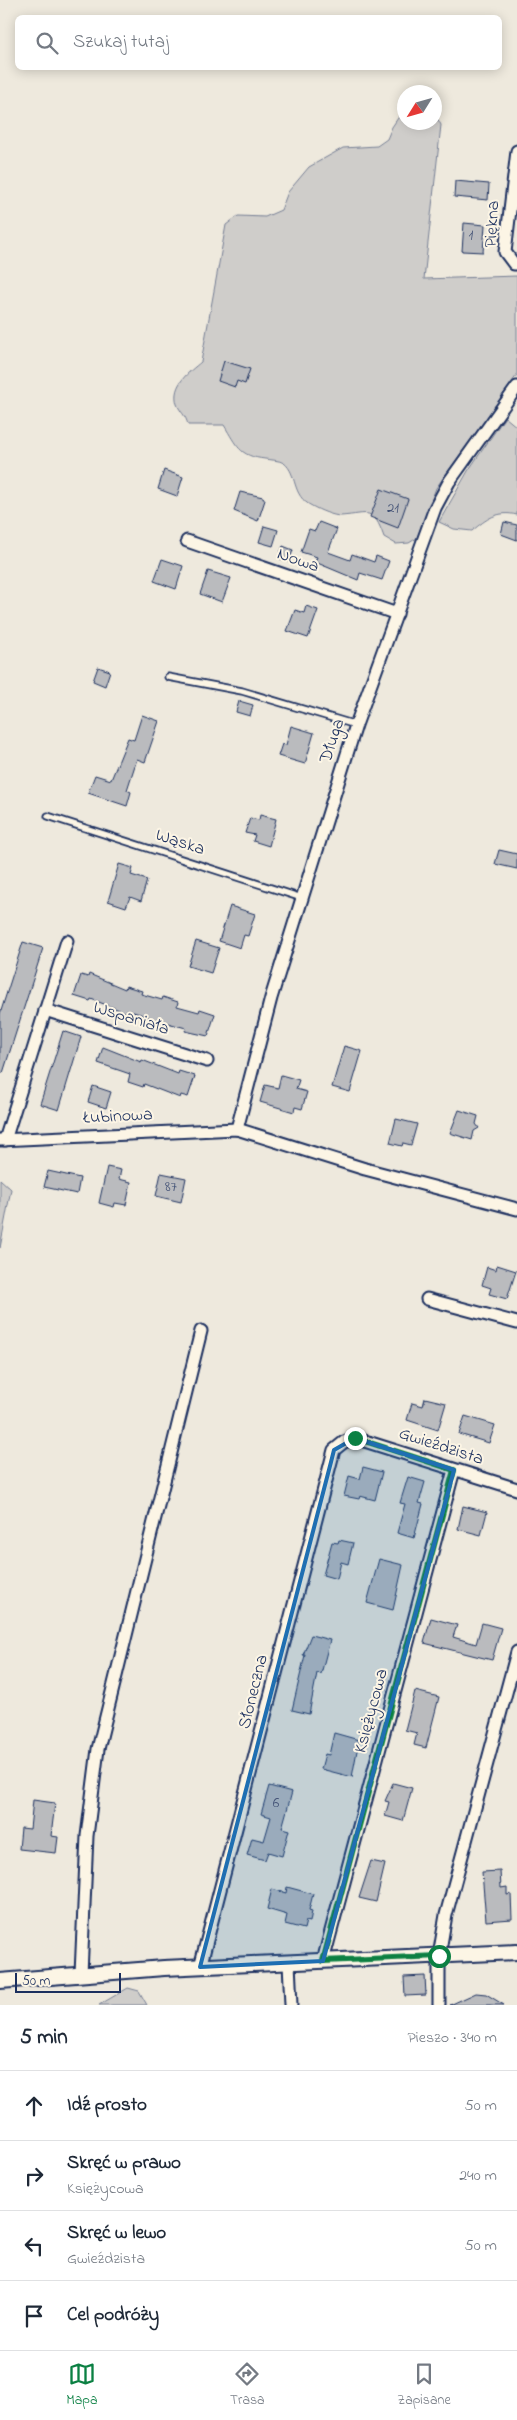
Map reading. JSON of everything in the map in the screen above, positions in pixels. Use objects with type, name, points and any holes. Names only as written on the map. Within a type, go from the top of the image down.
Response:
[{"type":"street","name":"Piękna","points":[[517,151],[505,252],[514,264],[517,264]]},
{"type":"street","name":"Długa","points":[[238,1129],[271,998],[356,725],[435,508],[449,482],[517,387]]},
{"type":"street","name":"Nowa","points":[[187,541],[397,614]]},
{"type":"street","points":[[3,1140],[66,941]]},
{"type":"street","name":"Wspaniała","points":[[45,1010],[206,1061]]},
{"type":"street","name":"Łubinowa","points":[[3,1140],[238,1129]]},
{"type":"street","points":[[238,1129],[365,1169],[517,1209]]},
{"type":"street","points":[[427,1298],[517,1323]]},
{"type":"street","points":[[81,1974],[87,1836],[98,1749],[201,1331]]},
{"type":"street","name":"Gwieździsta","points":[[355,1438],[517,1489]]},
{"type":"street","name":"Słoneczna","points":[[200,1967],[332,1456],[334,1450],[344,1442],[355,1438]]},
{"type":"street","name":"Księżycowa","points":[[323,1961],[454,1470]]},
{"type":"street","points":[[439,2005],[439,1956],[446,1915],[517,1652]]},
{"type":"street","points":[[0,1980],[200,1967],[517,1952]]},
{"type":"street","points":[[289,1963],[291,2005]]},
{"type":"lane","points":[[168,677],[242,691],[356,725]]},
{"type":"lane","name":"Wąska","points":[[48,816],[302,898]]},
{"type":"highlighted area","points":[[355,1438],[454,1470],[323,1961],[200,1967],[334,1450]]},
{"type":"shaded area","points":[[397,120],[397,130],[440,130],[424,279],[517,276],[517,375],[436,488],[417,538],[409,543],[396,544],[384,537],[377,520],[369,514],[338,516],[322,511],[305,502],[284,463],[256,458],[244,452],[236,444],[224,425],[188,425],[177,404],[176,397],[182,380],[201,362],[226,225],[238,216],[265,217],[281,210],[288,192],[309,167],[343,148],[377,146],[387,139]]},
{"type":"shaded area","points":[[505,417],[517,427],[517,515],[498,515],[482,523],[472,531],[454,529],[439,522],[468,471]]},
{"type":"shaded area","points":[[0,1179],[11,1189],[0,1248]]},
{"type":"shaded area","points":[[128,1988],[139,1991],[147,2005],[99,2005]]},
{"type":"building","points":[[455,181],[489,184],[488,200],[454,197]]},
{"type":"building","points":[[464,223],[485,225],[483,252],[462,251]]},
{"type":"building","points":[[224,361],[250,369],[245,384],[237,381],[235,387],[218,381]]},
{"type":"building","points":[[164,470],[183,477],[177,496],[158,489]]},
{"type":"building","points":[[381,489],[408,499],[398,528],[370,517]]},
{"type":"building","points":[[240,492],[263,497],[265,500],[258,521],[234,511]]},
{"type":"building","points":[[319,522],[337,529],[328,552],[350,560],[352,554],[374,562],[376,556],[389,561],[382,580],[360,573],[358,580],[315,562],[317,557],[301,552],[309,529],[315,531]]},
{"type":"building","points":[[504,522],[517,525],[517,540],[501,534]]},
{"type":"building","points":[[264,526],[278,530],[273,546],[259,542]]},
{"type":"building","points":[[283,546],[293,550],[289,562],[278,558]]},
{"type":"building","points":[[162,559],[183,566],[176,589],[154,581]]},
{"type":"building","points":[[208,571],[231,578],[222,602],[200,594]]},
{"type":"building","points":[[306,606],[318,610],[308,638],[287,631],[295,610],[304,613]]},
{"type":"building","points":[[98,667],[110,671],[105,686],[93,681]]},
{"type":"building","points":[[239,701],[253,705],[250,716],[236,712]]},
{"type":"building","points":[[142,715],[159,721],[145,762],[137,759],[127,790],[131,792],[127,806],[88,793],[95,775],[111,780],[128,738],[134,740]]},
{"type":"building","points":[[291,726],[314,733],[305,764],[278,756],[282,744],[286,745]]},
{"type":"building","points":[[260,815],[276,819],[269,846],[253,841],[255,835],[245,833],[250,818],[259,820]]},
{"type":"building","points":[[499,850],[517,854],[517,869],[495,864]]},
{"type":"building","points":[[119,864],[133,868],[131,875],[147,880],[141,901],[130,897],[126,907],[108,901]]},
{"type":"building","points":[[230,906],[255,914],[248,936],[244,935],[240,948],[219,941]]},
{"type":"building","points":[[196,941],[219,948],[211,973],[188,966]]},
{"type":"building","points":[[23,942],[43,948],[3,1073],[0,1073],[0,1014]]},
{"type":"building","points":[[89,974],[125,989],[126,986],[142,991],[141,994],[162,1000],[163,997],[178,1002],[177,1006],[199,1012],[200,1009],[215,1014],[208,1036],[185,1031],[186,1028],[164,1022],[164,1024],[127,1010],[127,1013],[91,999],[90,1001],[74,996],[81,975],[88,977]]},
{"type":"building","points":[[63,1031],[81,1037],[59,1110],[40,1104]]},
{"type":"building","points":[[344,1046],[362,1051],[350,1092],[332,1087]]},
{"type":"building","points":[[103,1047],[178,1074],[179,1071],[195,1076],[188,1097],[181,1095],[180,1098],[144,1084],[143,1087],[128,1082],[130,1074],[98,1063]]},
{"type":"building","points":[[281,1075],[299,1080],[296,1089],[307,1092],[302,1109],[295,1107],[294,1112],[260,1102],[265,1085],[278,1088]]},
{"type":"building","points":[[93,1086],[111,1092],[106,1108],[88,1102]]},
{"type":"building","points":[[459,1110],[478,1116],[476,1124],[479,1128],[474,1131],[472,1140],[450,1133]]},
{"type":"building","points":[[396,1119],[417,1124],[411,1145],[403,1143],[402,1146],[390,1143]]},
{"type":"building","points":[[107,1167],[121,1170],[119,1179],[131,1182],[126,1205],[115,1203],[114,1207],[99,1203]]},
{"type":"building","points":[[48,1171],[80,1178],[77,1194],[44,1187]]},
{"type":"building","points":[[161,1173],[186,1178],[181,1202],[156,1196]]},
{"type":"building","points":[[497,1265],[516,1271],[507,1299],[489,1294],[491,1288],[482,1285],[487,1267],[496,1270]]},
{"type":"building","points":[[425,1398],[446,1403],[438,1430],[407,1420],[412,1403],[423,1406]]},
{"type":"building","points":[[465,1416],[495,1425],[489,1443],[459,1434]]},
{"type":"building","points":[[363,1467],[382,1472],[375,1500],[360,1496],[359,1499],[344,1496],[349,1476],[360,1479]]},
{"type":"building","points":[[408,1477],[425,1482],[419,1503],[423,1504],[414,1538],[397,1533],[405,1504],[400,1503]]},
{"type":"building","points":[[463,1506],[487,1512],[481,1535],[458,1529]]},
{"type":"building","points":[[339,1540],[353,1543],[348,1564],[341,1562],[337,1579],[323,1575],[332,1542],[338,1543]]},
{"type":"building","points":[[379,1559],[403,1565],[393,1610],[367,1603]]},
{"type":"building","points":[[431,1618],[457,1625],[453,1637],[476,1644],[482,1623],[501,1628],[492,1660],[424,1643]]},
{"type":"building","points":[[311,1635],[330,1640],[321,1674],[317,1673],[309,1714],[292,1710],[305,1655],[303,1655]]},
{"type":"building","points":[[415,1691],[439,1697],[426,1748],[414,1745],[417,1733],[405,1730]]},
{"type":"building","points":[[334,1733],[359,1740],[352,1777],[321,1769],[325,1754],[329,1755]]},
{"type":"building","points":[[393,1783],[412,1788],[403,1821],[385,1816],[389,1802],[385,1801]]},
{"type":"building","points":[[269,1786],[292,1792],[282,1828],[289,1830],[282,1856],[268,1852],[265,1860],[247,1855],[252,1838],[264,1841],[271,1817],[261,1814]]},
{"type":"building","points":[[33,1800],[55,1803],[51,1836],[58,1837],[56,1853],[19,1849],[21,1828],[30,1829]]},
{"type":"building","points":[[371,1861],[385,1864],[376,1902],[359,1898]]},
{"type":"building","points":[[500,1871],[501,1888],[507,1887],[507,1895],[511,1894],[512,1919],[486,1921],[482,1872]]},
{"type":"building","points":[[287,1887],[313,1894],[309,1910],[312,1911],[310,1922],[306,1921],[304,1929],[285,1924],[287,1915],[267,1909],[272,1889],[286,1893]]},
{"type":"building","points":[[425,1976],[426,1995],[405,1996],[404,1977]]},
{"type":"building","points":[[476,1993],[486,1994],[504,2005],[450,2005]]},
{"type":"route","points":[[355,1438],[454,1470],[323,1961],[439,1956]]}]
